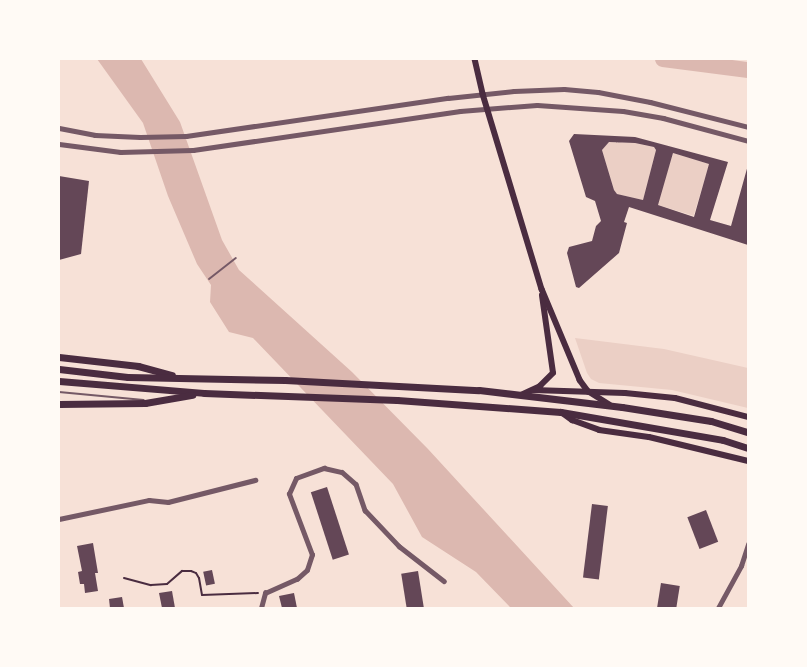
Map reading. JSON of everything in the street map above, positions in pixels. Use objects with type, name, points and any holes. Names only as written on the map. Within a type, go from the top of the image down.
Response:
[{"type":"highway","points":[[59,357],[138,366],[185,378]]},
{"type":"highway","points":[[59,369],[128,377],[386,384],[519,395],[613,406],[711,421],[748,432]]},
{"type":"highway","points":[[59,381],[204,393],[397,400],[561,412],[723,440],[748,448]]},
{"type":"highway","points":[[59,404],[115,405],[157,401],[204,393]]},
{"type":"main road","points":[[475,59],[483,94],[542,289],[574,367],[588,391],[613,406]]},
{"type":"main road","points":[[519,395],[533,390],[548,380],[553,372],[542,289]]},
{"type":"main road","points":[[533,390],[588,391],[675,398],[748,417]]},
{"type":"main road","points":[[561,412],[572,420],[599,430],[648,437],[748,461]]},
{"type":"street","points":[[59,128],[95,135],[140,138],[186,136],[514,90],[564,89],[598,92],[650,102],[748,127]]},
{"type":"street","points":[[59,144],[91,150],[148,152],[193,150],[488,109],[560,105],[623,111],[663,118],[748,141]]},
{"type":"street","points":[[261,608],[266,593],[297,580],[307,570],[312,555],[289,494],[296,478],[324,468],[342,472],[356,484],[365,510],[399,546],[444,581]]},
{"type":"street","points":[[59,519],[148,500],[168,502],[256,480]]},
{"type":"street","points":[[718,608],[741,566],[748,544]]},
{"type":"lane","points":[[209,279],[236,258]]},
{"type":"lane","points":[[59,392],[157,401]]},
{"type":"path","points":[[124,578],[151,585],[166,584],[182,571],[191,571],[196,573],[199,578],[202,595],[266,593]]},
{"type":"shaded area","points":[[97,59],[141,59],[180,122],[222,240],[239,270],[352,372],[428,449],[574,608],[511,608],[476,572],[422,537],[393,484],[253,338],[229,332],[210,302],[211,285],[197,264],[168,196],[143,123]]},
{"type":"shaded area","points":[[609,142],[635,143],[654,147],[656,150],[643,200],[617,194],[614,190],[602,150]]},
{"type":"shaded area","points":[[673,153],[709,164],[694,216],[657,205]]},
{"type":"shaded area","points":[[575,338],[664,349],[748,368],[748,408],[672,390],[599,383],[591,379],[587,373]]},
{"type":"building","points":[[574,134],[635,137],[728,162],[710,220],[731,226],[748,165],[748,245],[629,207],[624,222],[627,223],[619,253],[579,288],[576,287],[567,253],[569,247],[592,241],[596,226],[601,221],[595,201],[586,197],[569,141]],"holes":[[[609,142],[635,143],[654,147],[656,150],[643,200],[617,194],[614,190],[602,150]],[[673,153],[709,164],[694,217],[658,205]]]},
{"type":"building","points":[[59,176],[89,181],[81,254],[59,260]]},
{"type":"building","points":[[327,487],[349,555],[333,560],[311,492]]},
{"type":"building","points":[[592,504],[608,506],[599,579],[583,577]]},
{"type":"building","points":[[706,510],[718,542],[700,549],[687,517]]},
{"type":"building","points":[[93,543],[98,573],[95,573],[98,591],[85,593],[84,584],[80,584],[78,572],[82,571],[77,546]]},
{"type":"building","points":[[212,570],[215,584],[206,586],[203,572]]},
{"type":"building","points":[[418,571],[424,608],[407,608],[401,574]]},
{"type":"building","points":[[661,583],[680,586],[676,608],[657,608]]},
{"type":"building","points":[[172,591],[175,608],[162,608],[159,593]]},
{"type":"building","points":[[294,593],[297,608],[282,608],[279,596]]},
{"type":"building","points":[[122,597],[124,608],[110,608],[109,599]]},
{"type":"waterway","points":[[663,59],[748,70]]}]
